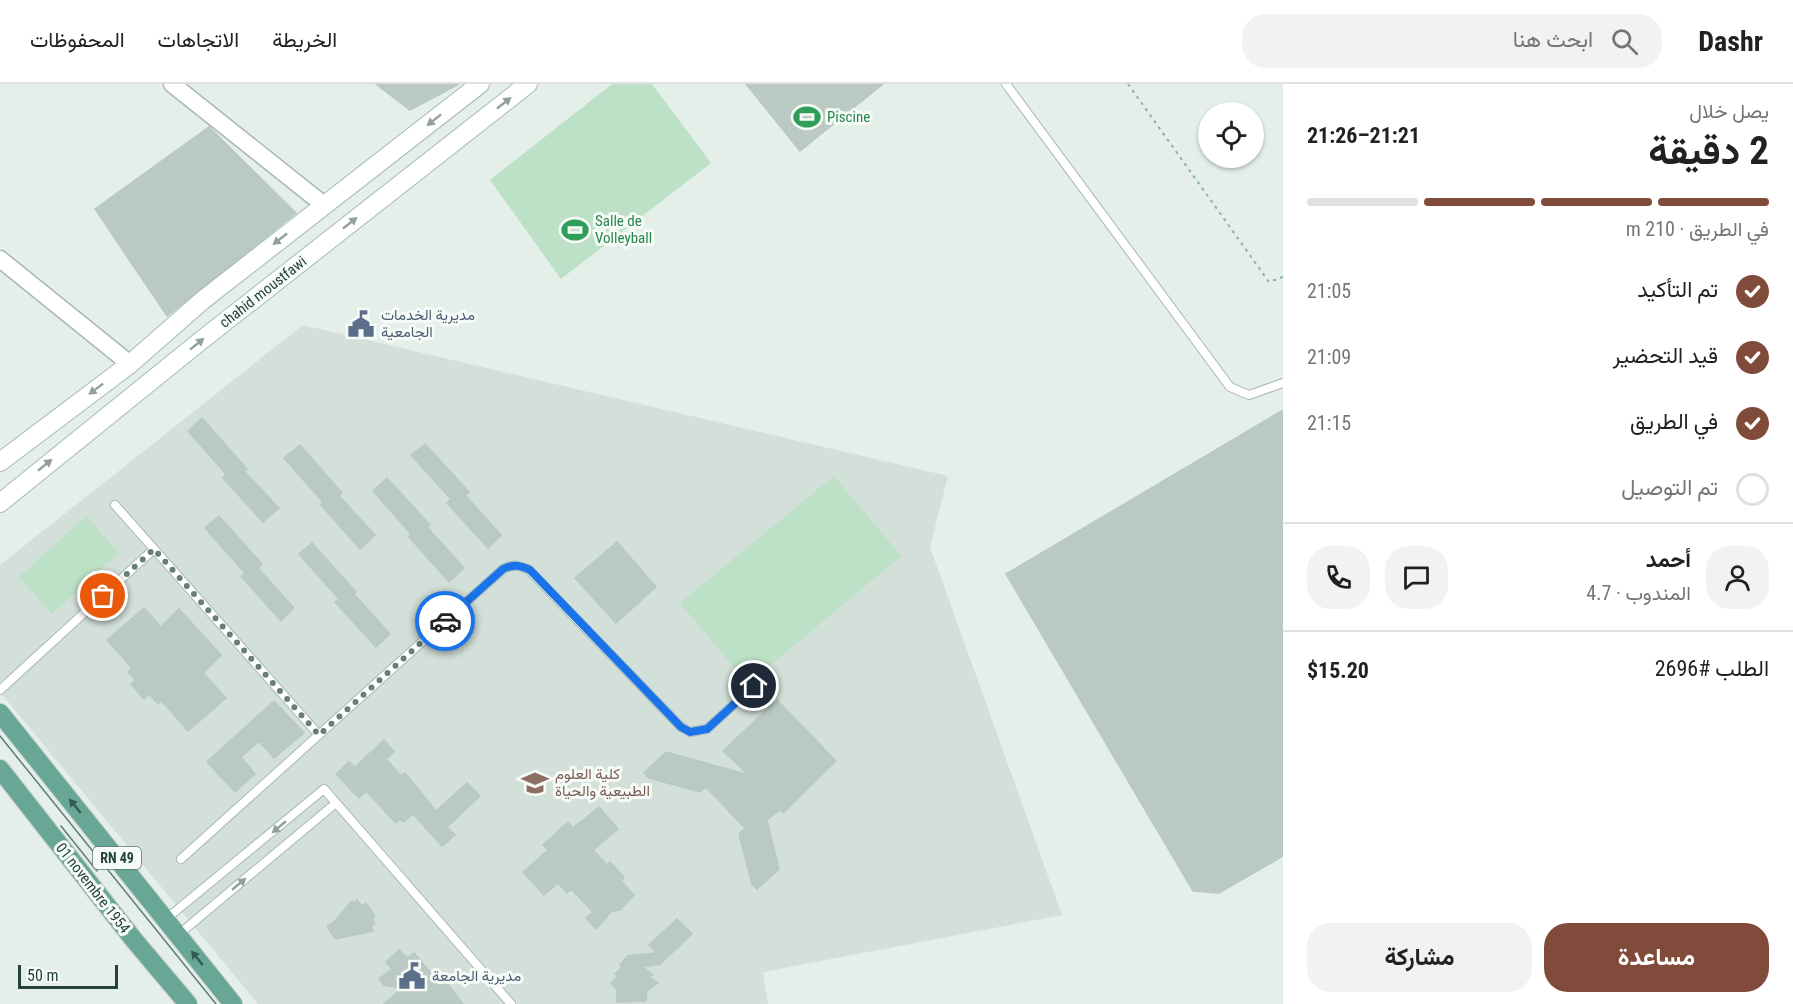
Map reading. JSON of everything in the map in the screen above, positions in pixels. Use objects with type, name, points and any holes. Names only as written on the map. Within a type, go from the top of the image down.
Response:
[{"type":"main road","name":"chahid moustfawi","points":[[0,462],[130,364],[203,300],[480,84]]},
{"type":"main road","name":"chahid moustfawi","points":[[0,503],[194,346],[528,84]]},
{"type":"main road","name":"RN 49","points":[[0,713],[233,1004]]},
{"type":"main road","name":"01 novembre 1954","points":[[0,769],[134,940],[188,1004]]},
{"type":"street","points":[[180,86],[324,205]]},
{"type":"street","points":[[0,259],[130,364]]},
{"type":"lane","points":[[1006,84],[1230,387],[1249,395],[1283,383]]},
{"type":"lane","points":[[115,505],[319,735]]},
{"type":"lane","points":[[0,690],[154,549]]},
{"type":"lane","points":[[181,859],[494,577],[511,565],[520,565],[530,570],[681,727],[690,732],[707,729],[754,686]]},
{"type":"lane","points":[[166,919],[324,789],[511,1004]]},
{"type":"lane","points":[[178,935],[336,803]]},
{"type":"path","points":[[1128,84],[1269,282],[1283,277]]},
{"type":"shaded area","points":[[303,325],[948,476],[930,547],[1062,915],[763,972],[768,1004],[258,1004],[0,692],[0,565]]},
{"type":"green space","name":"Salle de Volleyball","points":[[612,84],[652,84],[711,163],[561,279],[490,180]]},
{"type":"green space","points":[[834,476],[901,556],[748,684],[680,603]]},
{"type":"green space","points":[[86,516],[119,553],[52,614],[19,577]]},
{"type":"building","points":[[376,84],[459,84],[410,110]]},
{"type":"building","name":"Piscine","points":[[746,84],[883,84],[800,151]]},
{"type":"building","points":[[209,127],[296,213],[167,316],[95,209]]},
{"type":"building","points":[[1283,410],[1283,856],[1219,893],[1193,891],[1006,574]]},
{"type":"building","points":[[202,418],[247,469],[244,471],[279,508],[263,522],[223,478],[226,474],[188,431]]},
{"type":"building","points":[[425,444],[469,492],[465,495],[501,535],[488,548],[447,503],[451,499],[411,455]]},
{"type":"building","points":[[300,445],[342,493],[339,496],[375,535],[360,549],[284,458]]},
{"type":"building","points":[[387,478],[430,525],[427,527],[464,568],[449,582],[409,537],[411,534],[373,491]]},
{"type":"building","points":[[219,516],[262,564],[258,568],[294,608],[281,621],[241,576],[245,573],[205,528]]},
{"type":"building","points":[[617,542],[656,587],[616,623],[575,578]]},
{"type":"building","points":[[312,543],[390,634],[376,647],[335,602],[339,599],[299,554]]},
{"type":"building","points":[[144,608],[161,627],[179,609],[221,655],[203,673],[226,698],[188,731],[161,700],[158,704],[149,694],[144,699],[131,684],[136,680],[128,672],[132,668],[107,640]]},
{"type":"building","points":[[777,700],[836,761],[783,813],[781,809],[767,820],[779,869],[757,889],[752,884],[739,834],[745,828],[706,787],[700,792],[649,778],[644,773],[666,752],[749,775],[723,751]]},
{"type":"building","points":[[274,701],[304,733],[274,758],[259,741],[241,757],[255,774],[235,792],[207,762]]},
{"type":"building","points":[[384,740],[394,752],[386,759],[401,776],[405,773],[436,811],[467,783],[480,796],[447,827],[455,835],[442,846],[413,814],[403,822],[400,819],[396,823],[366,791],[359,798],[336,774],[349,762],[355,767]]},
{"type":"building","points":[[599,807],[618,829],[593,850],[607,865],[610,862],[624,877],[621,881],[634,895],[620,910],[612,911],[596,929],[586,918],[593,912],[571,889],[567,893],[558,883],[544,895],[523,872],[548,850],[543,845],[568,822],[573,828]]},
{"type":"building","points":[[357,900],[362,906],[366,903],[375,916],[372,919],[375,924],[371,926],[373,931],[335,939],[327,926],[333,923],[352,901],[354,904]]},
{"type":"building","points":[[677,919],[692,934],[660,964],[643,967],[653,975],[649,977],[658,983],[647,991],[646,1001],[617,1002],[617,990],[611,983],[618,976],[615,974],[623,966],[620,965],[628,956],[657,953],[649,945]]},
{"type":"building","name":"مديرية الجامعة","points":[[399,950],[407,958],[414,953],[430,972],[436,969],[463,1004],[384,1004],[402,988],[384,985],[379,979],[392,969],[386,962]]},
{"type":"tram line","points":[[0,736],[216,1004]]},
{"type":"tram line","points":[[61,826],[97,871]]},
{"type":"way so far","points":[[103,596],[154,549],[319,735],[445,621]]},
{"type":"place","name":"Piscine","points":[[807,117]]},
{"type":"place","name":"Salle de Volleyball","points":[[575,230]]},
{"type":"place","name":"مديرية الخدمات الجامعية","points":[[361,324]]},
{"type":"place","name":"كلية العلوم الطبيعية والحياة","points":[[535,783]]},
{"type":"place","name":"مديرية الجامعة","points":[[412,976]]},
{"type":"route","points":[[445,621],[503,569],[511,565],[520,565],[530,570],[681,727],[690,732],[707,729],[754,686]]}]
